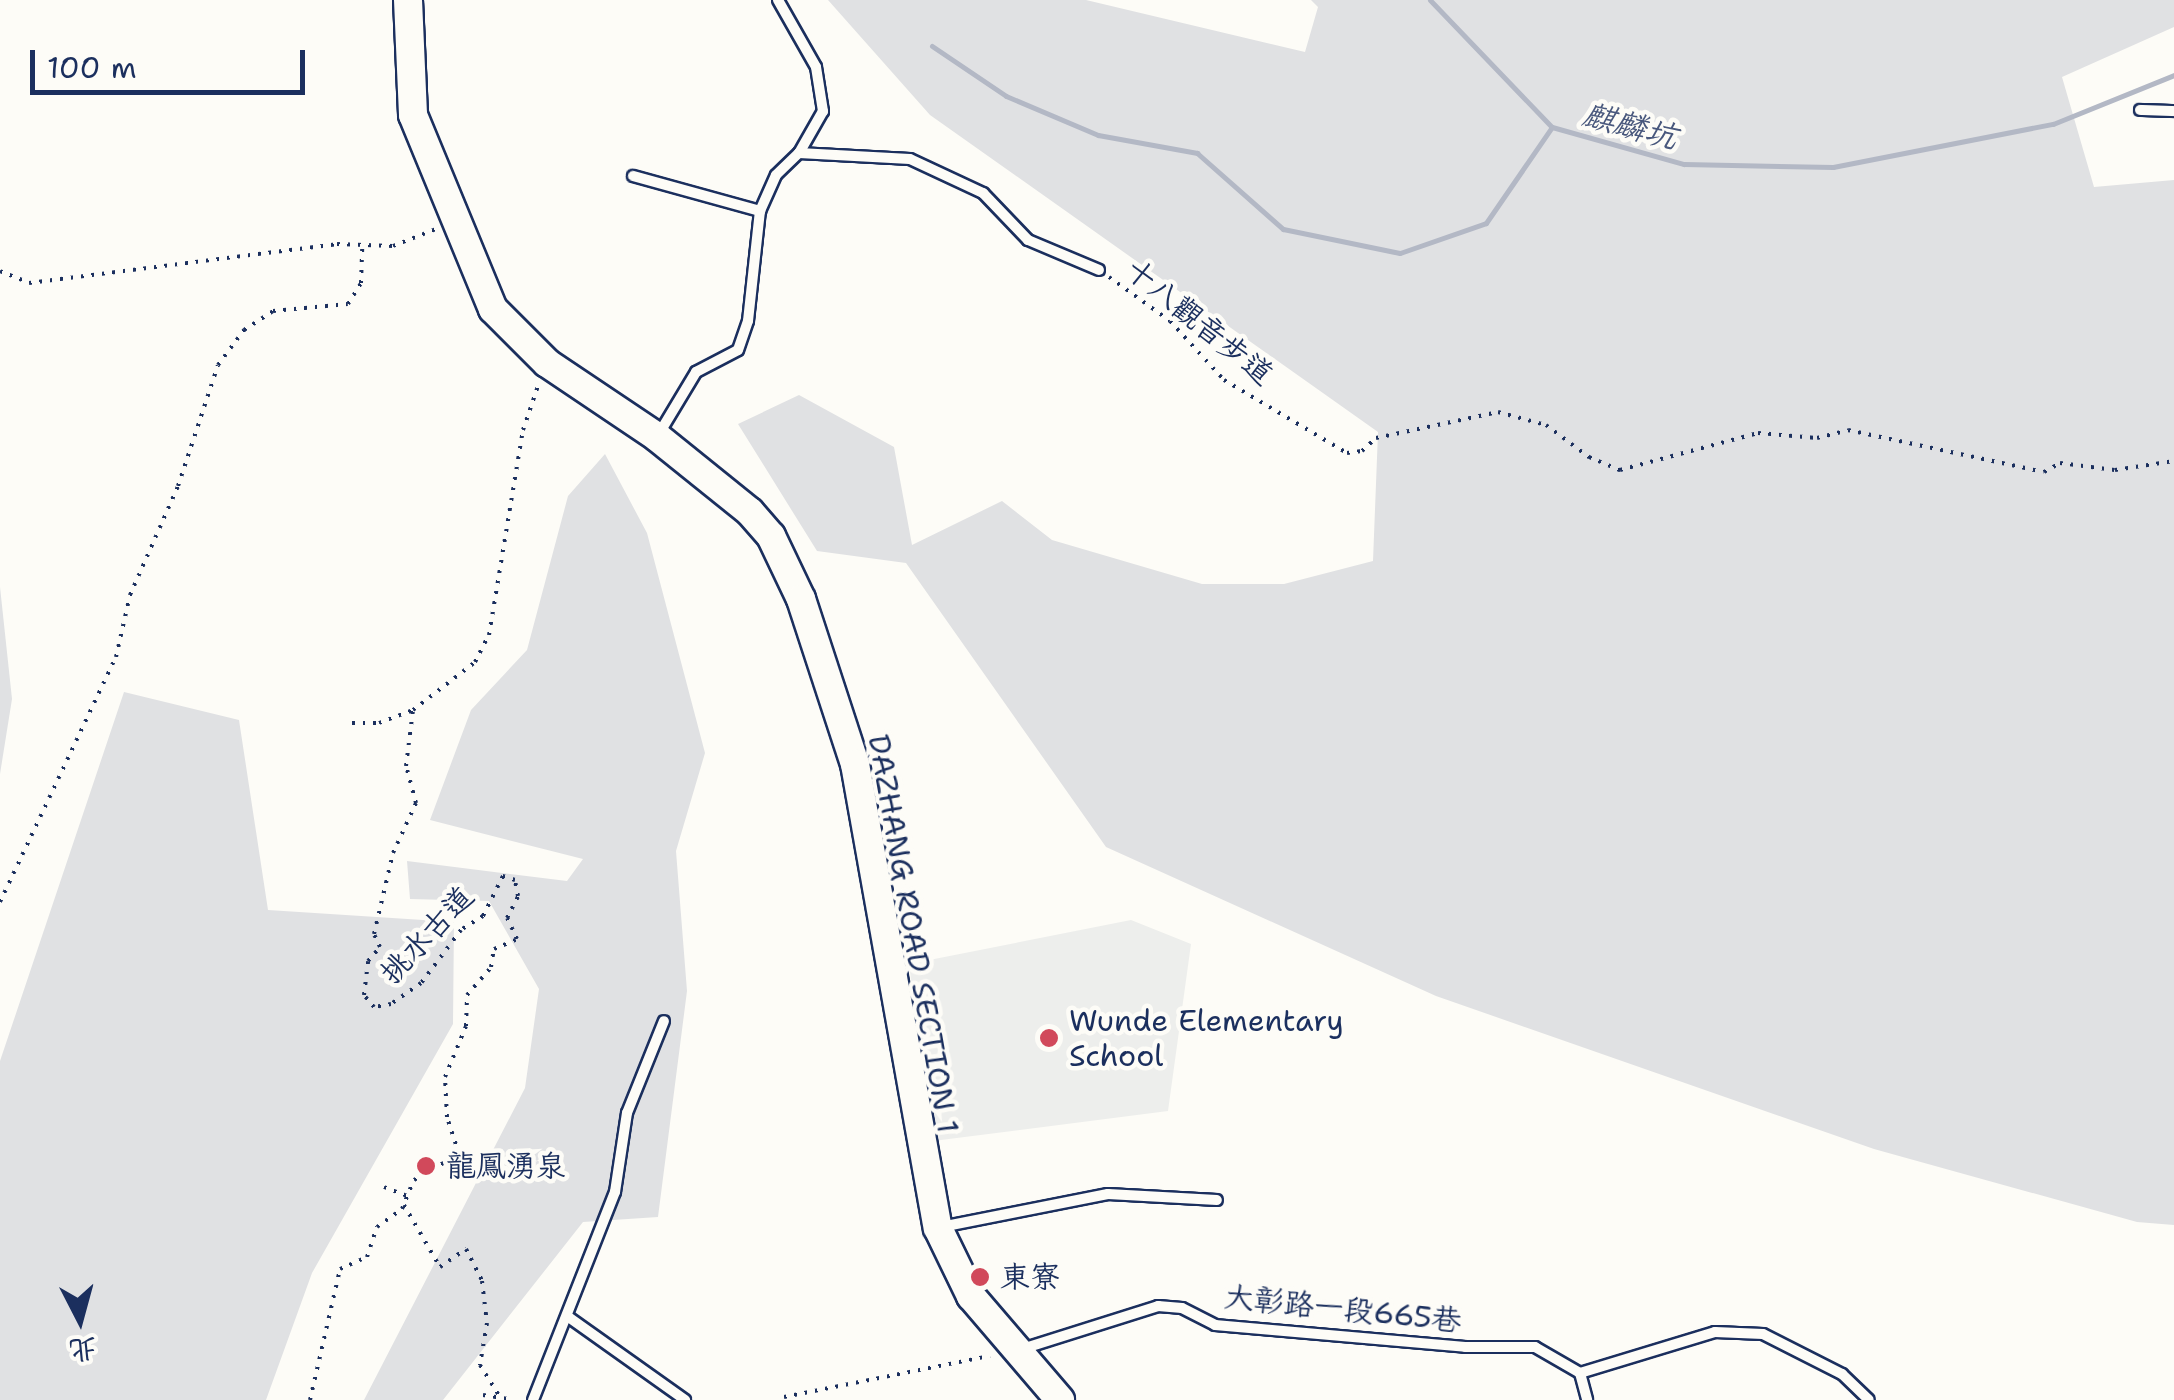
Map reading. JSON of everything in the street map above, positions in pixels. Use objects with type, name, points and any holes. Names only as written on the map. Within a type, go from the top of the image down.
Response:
[{"type":"main road","name":"DAZHANG ROAD SECTION 1","points":[[408,0],[412,114],[494,310],[548,363],[657,437],[750,512],[771,536],[801,599],[855,764],[938,1228],[971,1296],[1060,1400]]},
{"type":"lane","points":[[657,437],[696,372],[738,350],[748,321],[760,211],[776,176],[799,153],[823,112],[816,67],[778,0]]},
{"type":"lane","points":[[2140,110],[2174,111]]},
{"type":"lane","points":[[799,153],[910,159],[983,192],[1028,240],[1099,270]]},
{"type":"lane","points":[[633,176],[760,211]]},
{"type":"lane","points":[[532,1400],[616,1192],[627,1113],[664,1020]]},
{"type":"lane","points":[[938,1228],[1108,1194],[1217,1200]]},
{"type":"lane","name":"大彰路一段665巷","points":[[1016,1351],[1158,1306],[1182,1308],[1215,1325],[1428,1345],[1535,1347],[1580,1373]]},
{"type":"lane","points":[[567,1316],[684,1400]]},
{"type":"lane","points":[[1588,1400],[1580,1373],[1715,1332],[1763,1334],[1842,1374],[1869,1400]]},
{"type":"path","points":[[0,271],[29,283],[362,245],[393,246],[454,222]]},
{"type":"path","points":[[0,902],[116,656],[130,595],[178,486],[218,365],[244,330],[273,311],[348,304],[361,283],[362,245]]},
{"type":"path","name":"十八觀音步道","points":[[1099,270],[1170,321],[1224,380],[1347,453],[1362,451],[1376,438],[1498,412],[1515,421],[1546,424],[1589,457],[1620,470],[1758,433],[1816,438],[1848,430],[2044,472],[2060,463],[2116,470],[2174,461]]},
{"type":"path","points":[[352,723],[379,723],[413,710],[475,662],[489,636],[523,430],[548,363]]},
{"type":"path","name":"挑水古道","points":[[310,1400],[340,1268],[367,1257],[377,1227],[404,1206],[414,1180],[459,1154],[446,1117],[445,1077],[466,1026],[467,995],[491,967],[494,949],[518,939],[507,918],[518,896],[515,880],[503,876],[483,916],[461,930],[421,983],[391,1004],[374,1007],[364,995],[368,960],[380,947],[374,934],[393,853],[416,803],[406,766],[413,710]]},
{"type":"path","points":[[384,1187],[408,1196]]},
{"type":"path","points":[[404,1206],[440,1268],[466,1249],[484,1295],[480,1365],[500,1397]]},
{"type":"path","points":[[784,1397],[1016,1351]]},
{"type":"path","points":[[483,1394],[514,1400]]},
{"type":"shaded area","points":[[828,0],[1086,0],[1305,52],[1318,7],[1311,0],[2174,0],[2174,27],[2062,77],[2094,187],[2174,180],[2174,1225],[2137,1222],[1874,1149],[1436,996],[1106,847],[906,563],[817,551],[738,424],[799,395],[894,447],[912,545],[1002,501],[1052,540],[1202,584],[1284,584],[1373,561],[1378,432],[930,115]]},
{"type":"shaded area","points":[[605,454],[647,533],[705,753],[676,851],[687,991],[658,1217],[583,1222],[443,1400],[364,1400],[525,1088],[539,989],[489,901],[410,899],[407,861],[567,881],[583,859],[430,820],[471,710],[527,650],[568,496]]},
{"type":"shaded area","points":[[0,587],[12,699],[0,774]]},
{"type":"shaded area","points":[[124,692],[239,720],[268,910],[454,922],[453,1024],[312,1273],[266,1400],[0,1400],[0,1061]]},
{"type":"shaded area","name":"Wunde Elementary School","points":[[1131,920],[1191,944],[1168,1111],[933,1141],[909,964]]},
{"type":"waterway","points":[[1430,0],[1552,127]]},
{"type":"waterway","name":"麒麟坑","points":[[932,46],[1006,96],[1098,135],[1197,153],[1283,229],[1400,253],[1486,223],[1552,127],[1684,164],[1833,167],[2053,124],[2174,75]]},
{"type":"place","name":"Wunde Elementary School","points":[[1049,1038]]},
{"type":"place","name":"龍鳳湧泉","points":[[426,1166]]},
{"type":"place","name":"東寮","points":[[980,1277]]}]
